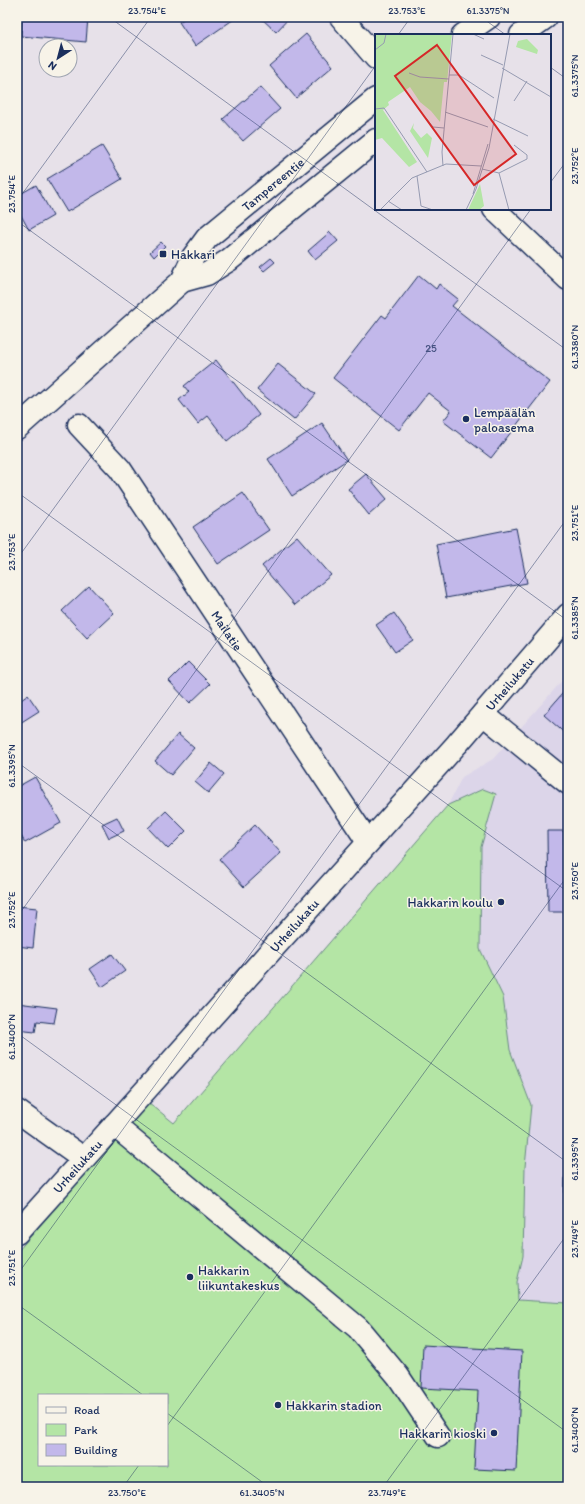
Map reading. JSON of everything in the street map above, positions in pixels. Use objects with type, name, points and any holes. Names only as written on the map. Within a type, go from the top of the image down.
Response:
[{"type":"street","points":[[341,17],[375,57]]},
{"type":"street","points":[[464,34],[489,17]]},
{"type":"street","points":[[522,34],[546,17]]},
{"type":"street","name":"Tampereentie","points":[[17,428],[182,280],[193,257],[207,238],[375,100]]},
{"type":"street","name":"Tampereentie","points":[[182,280],[207,274],[229,260],[375,141]]},
{"type":"street","points":[[498,211],[526,241],[568,279]]},
{"type":"street","name":"Mailatie","points":[[79,425],[120,469],[368,842]]},
{"type":"street","name":"Urheilukatu","points":[[17,1233],[483,714],[568,615]]},
{"type":"street","points":[[483,714],[568,783]]},
{"type":"street","points":[[17,1112],[83,1158]]},
{"type":"street","points":[[114,1125],[358,1328],[398,1376],[438,1436]]},
{"type":"shaded area","name":"Hakkarin koulu","points":[[568,674],[568,1303],[518,1300],[421,999],[448,805],[462,777],[493,759]]},
{"type":"green space","points":[[483,789],[496,794],[481,847],[480,949],[503,997],[510,1050],[531,1105],[525,1167],[523,1256],[517,1282],[518,1300],[568,1303],[568,1487],[17,1487],[17,1252],[148,1102],[174,1123],[448,805]]},
{"type":"building","points":[[22,17],[88,17],[86,42],[78,41],[78,38],[43,38],[21,36]]},
{"type":"building","points":[[187,17],[237,17],[195,46],[179,22]]},
{"type":"building","points":[[260,17],[290,17],[276,32]]},
{"type":"building","points":[[306,34],[333,66],[296,98],[269,66]]},
{"type":"building","points":[[260,87],[280,109],[243,141],[223,119]]},
{"type":"building","points":[[102,146],[122,179],[67,212],[47,179]]},
{"type":"building","points":[[36,185],[53,216],[29,230],[17,208],[17,196]]},
{"type":"building","points":[[330,232],[338,241],[315,260],[308,251]]},
{"type":"building","points":[[161,242],[165,246],[154,257],[150,252]]},
{"type":"building","points":[[271,258],[275,262],[264,271],[260,267]]},
{"type":"building","points":[[419,275],[436,289],[439,284],[458,299],[452,306],[550,382],[491,458],[443,421],[451,411],[428,393],[399,430],[333,378],[382,315],[386,318]]},
{"type":"building","points":[[216,360],[259,415],[227,441],[208,416],[198,424],[179,400],[189,392],[184,386]]},
{"type":"building","points":[[278,364],[316,394],[294,420],[257,390]]},
{"type":"building","points":[[322,423],[347,460],[292,496],[268,459]]},
{"type":"building","points":[[366,474],[387,499],[369,515],[348,489]]},
{"type":"building","points":[[243,493],[269,530],[218,564],[193,527]]},
{"type":"building","points":[[516,528],[527,583],[446,598],[436,544]]},
{"type":"building","points":[[297,536],[331,575],[295,605],[262,566]]},
{"type":"building","points":[[89,586],[114,613],[87,638],[62,611]]},
{"type":"building","points":[[394,613],[413,640],[395,652],[376,625]]},
{"type":"building","points":[[188,662],[210,684],[190,703],[169,681]]},
{"type":"building","points":[[568,687],[568,736],[544,715]]},
{"type":"building","points":[[28,695],[39,711],[20,723],[17,718],[17,703]]},
{"type":"building","points":[[178,734],[194,748],[171,775],[155,761]]},
{"type":"building","points":[[211,763],[224,774],[208,793],[195,782]]},
{"type":"building","points":[[35,777],[61,823],[25,843],[17,828],[17,787]]},
{"type":"building","points":[[166,811],[186,831],[168,849],[148,828]]},
{"type":"building","points":[[117,817],[124,831],[109,838],[102,824]]},
{"type":"building","points":[[255,825],[281,853],[244,887],[219,859]]},
{"type":"building","points":[[547,831],[564,831],[565,912],[548,912]]},
{"type":"building","points":[[17,906],[37,908],[33,948],[17,946]]},
{"type":"building","points":[[112,954],[125,971],[102,987],[90,969]]},
{"type":"building","points":[[17,1003],[57,1008],[54,1023],[37,1021],[35,1032],[17,1030]]},
{"type":"building","points":[[565,1176],[568,1176],[568,1214],[564,1214]]},
{"type":"building","points":[[423,1345],[522,1351],[516,1471],[474,1469],[478,1391],[421,1388]]},
{"type":"place","name":"Hakkari","points":[[163,254]]},
{"type":"place","name":"Lempäälän paloasema","points":[[466,419]]},
{"type":"place","name":"Hakkarin koulu","points":[[501,902]]},
{"type":"place","name":"Hakkarin liikuntakeskus","points":[[190,1277]]},
{"type":"place","name":"Hakkarin stadion","points":[[278,1405]]},
{"type":"place","name":"Hakkarin kioski","points":[[494,1433]]}]
